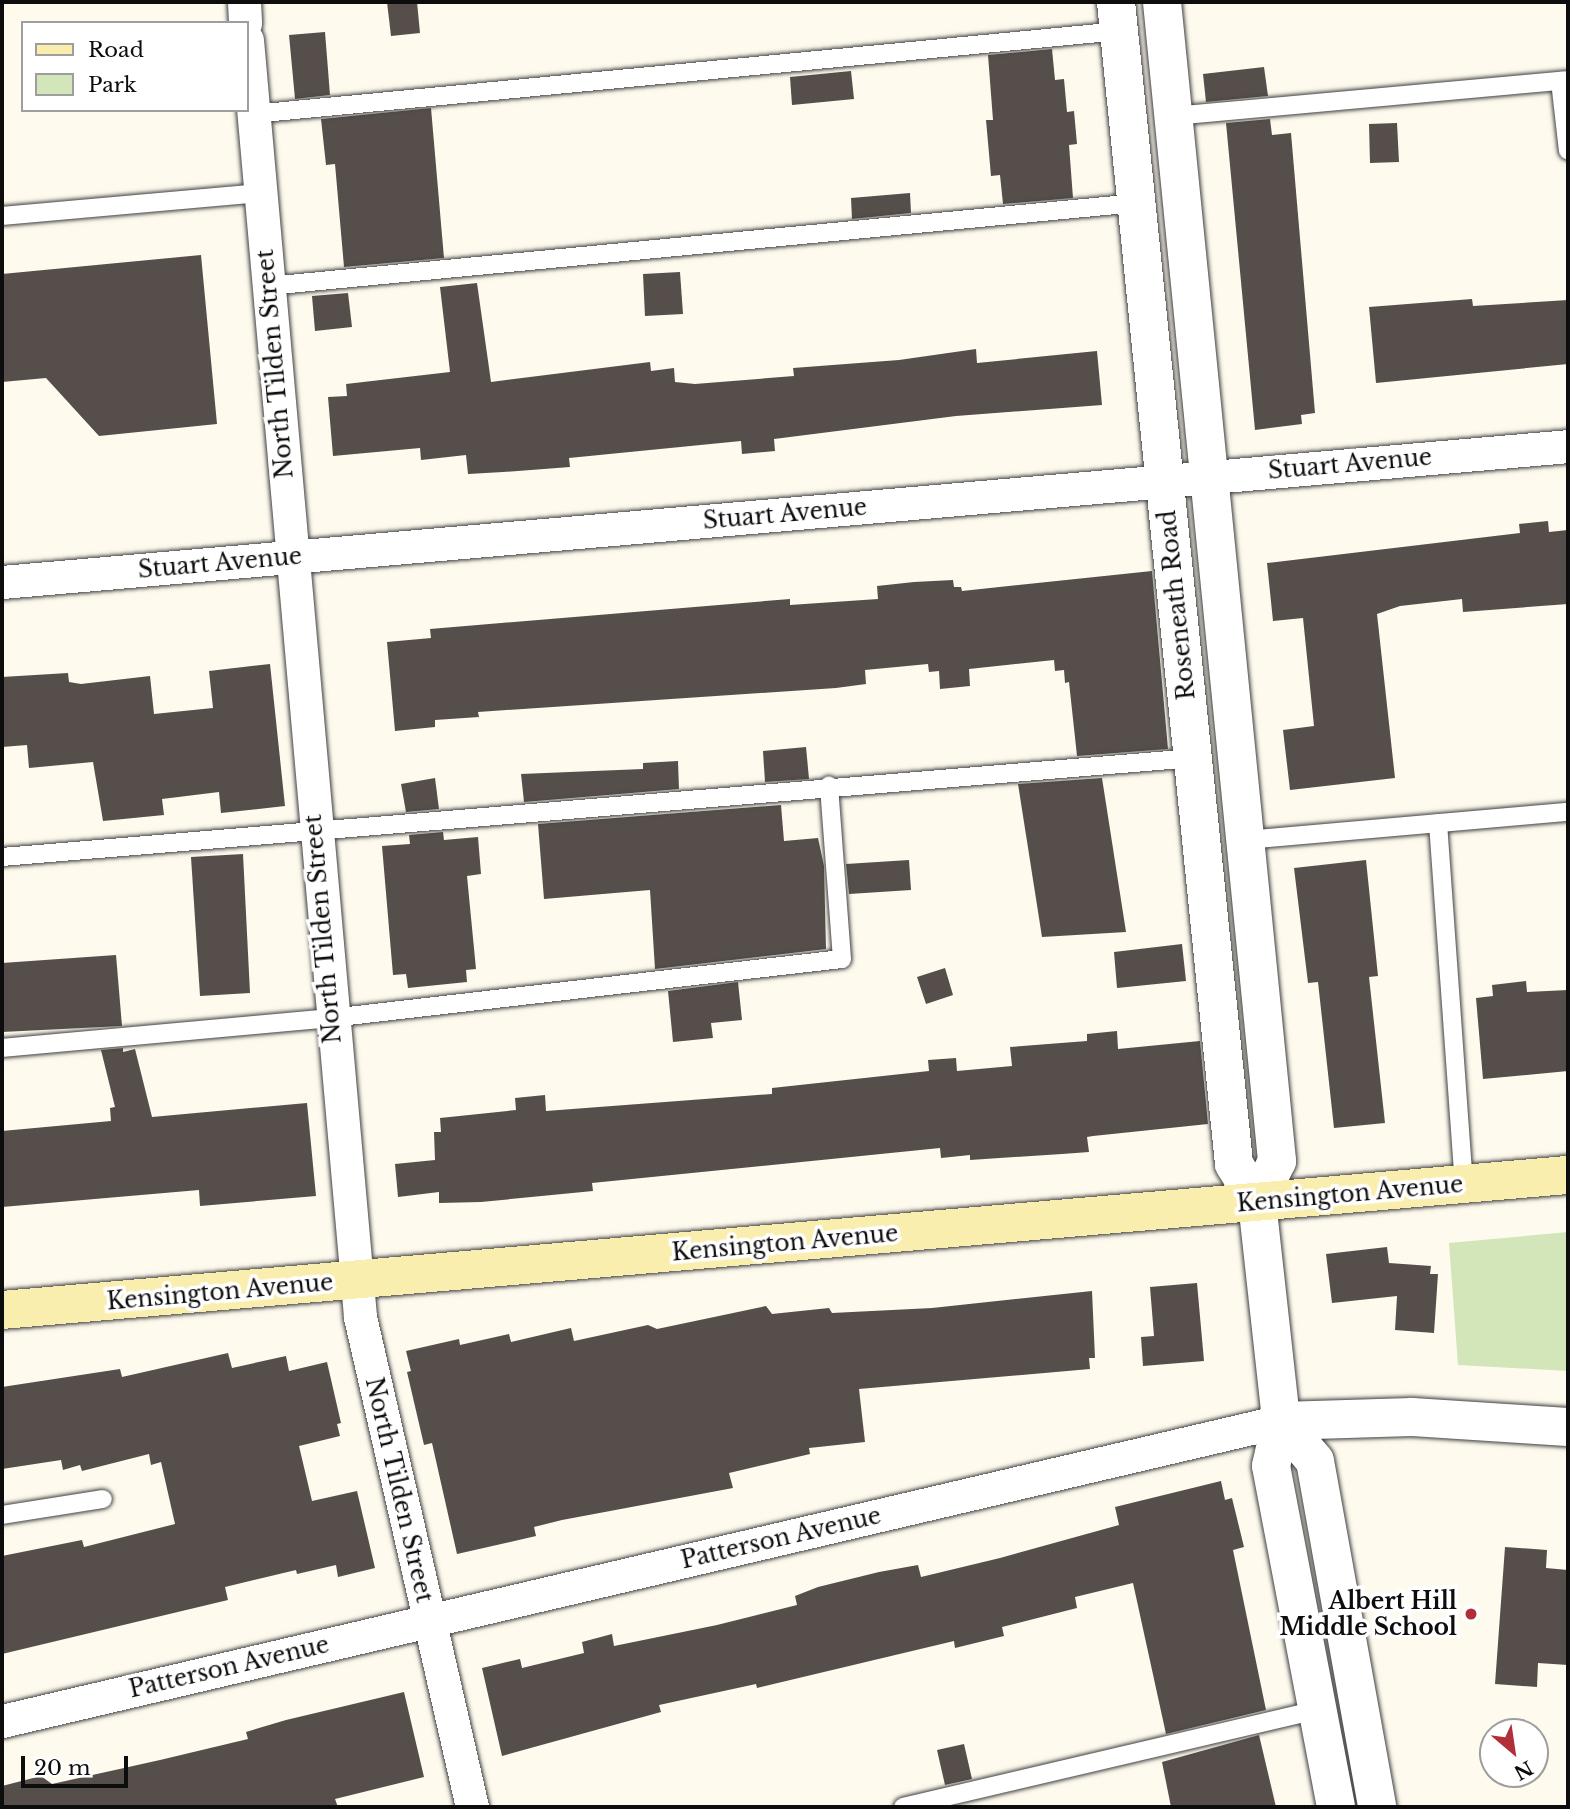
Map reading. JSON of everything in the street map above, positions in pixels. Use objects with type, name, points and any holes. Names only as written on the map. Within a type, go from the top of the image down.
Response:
[{"type":"main road","name":"Kensington Avenue","points":[[2,1310],[1568,1175]]},
{"type":"street","points":[[244,2],[245,21]]},
{"type":"street","name":"Roseneath Road","points":[[1163,2],[1277,1161],[1257,1202]]},
{"type":"street","name":"Roseneath Road","points":[[1118,16],[1234,1164],[1257,1202],[1281,1421],[1272,1466],[1336,1807]]},
{"type":"street","name":"North Tilden Street","points":[[248,52],[331,1018],[360,1317],[472,1807]]},
{"type":"street","name":"Stuart Avenue","points":[[2,582],[1568,446]]},
{"type":"street","name":"Patterson Avenue","points":[[2,1721],[1281,1421],[1412,1417],[1568,1427]]},
{"type":"street","points":[[1281,1421],[1315,1461],[1377,1807]]},
{"type":"lane","points":[[253,114],[1118,16]]},
{"type":"lane","points":[[1174,116],[1564,80],[1568,151]]},
{"type":"lane","points":[[2,216],[260,193]]},
{"type":"lane","points":[[268,285],[1137,203]]},
{"type":"lane","points":[[2,857],[315,833],[828,785],[1193,758]]},
{"type":"lane","points":[[2,1048],[331,1018],[842,959],[828,785]]},
{"type":"lane","points":[[1246,840],[1568,811]]},
{"type":"lane","points":[[1438,823],[1464,1184]]},
{"type":"lane","points":[[2,1516],[103,1499]]},
{"type":"lane","points":[[904,1807],[1318,1710]]},
{"type":"green space","points":[[1568,1232],[1568,1371],[1458,1365],[1449,1243]]},
{"type":"building","points":[[387,2],[417,2],[420,33],[391,36]]},
{"type":"building","points":[[325,32],[330,95],[295,99],[289,35]]},
{"type":"building","points":[[1052,49],[1055,80],[1064,79],[1067,112],[1074,111],[1077,144],[1069,145],[1073,198],[1003,204],[1000,175],[991,176],[986,120],[993,120],[988,55]]},
{"type":"building","points":[[1264,67],[1268,96],[1206,102],[1203,74]]},
{"type":"building","points":[[851,71],[854,99],[792,105],[790,77]]},
{"type":"building","points":[[431,108],[444,258],[344,267],[335,164],[326,165],[321,119]]},
{"type":"building","points":[[1270,119],[1272,135],[1291,133],[1315,413],[1301,415],[1302,424],[1255,430],[1226,123]]},
{"type":"building","points":[[1397,123],[1399,162],[1370,163],[1369,124]]},
{"type":"building","points":[[910,193],[911,213],[852,219],[851,198]]},
{"type":"building","points":[[201,255],[217,424],[99,436],[46,378],[2,382],[2,274]]},
{"type":"building","points":[[680,272],[683,314],[645,316],[643,274]]},
{"type":"building","points":[[477,283],[491,382],[650,362],[651,371],[674,368],[675,382],[695,384],[794,376],[793,368],[899,360],[976,349],[977,363],[1097,351],[1102,405],[956,416],[774,439],[775,451],[742,454],[741,441],[569,458],[570,467],[503,472],[468,474],[466,455],[421,460],[420,448],[333,456],[328,397],[347,396],[346,384],[450,372],[440,287]]},
{"type":"building","points":[[348,293],[352,327],[315,331],[312,296]]},
{"type":"building","points":[[1472,299],[1473,306],[1568,300],[1568,364],[1376,383],[1369,307]]},
{"type":"building","points":[[1548,521],[1549,532],[1568,530],[1568,604],[1463,612],[1462,599],[1400,606],[1377,614],[1395,778],[1290,790],[1283,730],[1314,726],[1303,618],[1273,621],[1267,563],[1520,533],[1519,524]]},
{"type":"building","points":[[1152,571],[1168,749],[1077,756],[1069,682],[1065,683],[1064,670],[1055,671],[1054,660],[969,669],[970,686],[940,689],[939,671],[929,672],[928,664],[865,670],[866,684],[836,688],[478,712],[479,717],[435,720],[435,727],[395,731],[387,642],[431,638],[430,629],[790,599],[790,605],[878,599],[877,586],[914,582],[953,580],[954,587],[961,587],[962,591]]},
{"type":"building","points":[[270,664],[285,806],[221,813],[219,792],[162,799],[164,815],[103,821],[93,762],[29,768],[27,745],[2,747],[2,677],[68,673],[69,682],[81,684],[150,676],[154,714],[213,708],[209,671]]},
{"type":"building","points":[[806,747],[809,779],[765,782],[763,751]]},
{"type":"building","points":[[678,761],[679,789],[524,802],[521,774],[643,769],[643,763]]},
{"type":"building","points":[[435,778],[439,809],[406,812],[401,784]]},
{"type":"building","points":[[1102,778],[1126,932],[1042,937],[1018,784]]},
{"type":"building","points":[[781,805],[784,841],[818,838],[824,866],[826,949],[655,969],[650,890],[544,899],[538,824]]},
{"type":"building","points":[[443,832],[444,840],[478,837],[481,874],[467,876],[476,969],[466,970],[467,982],[408,988],[406,974],[393,975],[382,846],[410,844],[409,835]]},
{"type":"building","points":[[243,854],[250,993],[200,996],[191,857]]},
{"type":"building","points":[[909,860],[911,890],[849,894],[846,864]]},
{"type":"building","points":[[1366,860],[1378,976],[1369,977],[1385,1123],[1334,1128],[1318,982],[1308,983],[1294,868]]},
{"type":"building","points":[[1182,944],[1186,981],[1117,988],[1114,952]]},
{"type":"building","points":[[116,955],[122,1026],[2,1032],[2,963]]},
{"type":"building","points":[[945,968],[953,995],[926,1004],[917,977]]},
{"type":"building","points":[[1526,981],[1527,992],[1568,990],[1568,1071],[1483,1079],[1476,998],[1493,996],[1492,985]]},
{"type":"building","points":[[738,982],[742,1020],[711,1023],[713,1038],[673,1042],[668,991]]},
{"type":"building","points":[[1117,1031],[1118,1049],[1200,1041],[1208,1124],[1087,1137],[1089,1152],[970,1160],[970,1155],[941,1158],[940,1148],[592,1183],[593,1191],[481,1202],[439,1203],[439,1192],[398,1197],[395,1164],[435,1160],[434,1132],[441,1132],[440,1118],[516,1110],[515,1098],[545,1095],[546,1111],[772,1094],[772,1088],[929,1071],[928,1060],[956,1058],[957,1071],[1012,1066],[1010,1047],[1087,1041],[1087,1034]]},
{"type":"building","points":[[123,1048],[123,1052],[135,1049],[152,1117],[307,1103],[316,1196],[200,1206],[199,1190],[2,1207],[2,1131],[111,1121],[110,1108],[115,1107],[101,1050]]},
{"type":"building","points":[[1387,1247],[1389,1263],[1431,1266],[1430,1274],[1438,1274],[1434,1333],[1395,1330],[1397,1296],[1332,1303],[1326,1254]]},
{"type":"building","points":[[1197,1283],[1204,1361],[1143,1366],[1141,1337],[1154,1336],[1150,1287]]},
{"type":"building","points":[[1092,1291],[1095,1358],[1089,1358],[1090,1369],[859,1389],[865,1442],[809,1448],[810,1454],[729,1473],[733,1488],[562,1520],[534,1527],[536,1536],[457,1554],[432,1443],[424,1445],[407,1372],[411,1371],[406,1351],[459,1339],[460,1345],[509,1334],[511,1342],[571,1328],[574,1341],[648,1325],[657,1329],[766,1306],[772,1314],[829,1308],[832,1313],[932,1308]]},
{"type":"building","points":[[228,1353],[232,1368],[286,1356],[289,1371],[327,1362],[341,1423],[337,1424],[340,1436],[299,1446],[312,1501],[357,1491],[375,1568],[338,1577],[336,1565],[297,1574],[296,1570],[225,1587],[228,1600],[2,1654],[2,1556],[82,1540],[84,1547],[175,1524],[161,1462],[151,1465],[149,1454],[82,1471],[80,1465],[63,1470],[61,1460],[2,1469],[2,1387],[120,1369],[122,1377]]},
{"type":"building","points":[[1221,1481],[1225,1500],[1232,1498],[1244,1547],[1233,1550],[1266,1710],[1166,1734],[1133,1583],[1075,1597],[1077,1608],[1002,1627],[1004,1636],[955,1648],[954,1641],[757,1688],[756,1684],[659,1705],[661,1712],[502,1756],[482,1668],[520,1659],[522,1668],[584,1653],[582,1642],[612,1634],[614,1646],[717,1625],[797,1605],[795,1596],[818,1587],[879,1572],[918,1565],[921,1577],[1000,1558],[1119,1525],[1115,1507]]},
{"type":"building","name":"Albert Hill Middle School","points":[[1505,1547],[1547,1550],[1546,1568],[1568,1570],[1568,1665],[1538,1663],[1537,1687],[1495,1684]]},
{"type":"building","points":[[404,1692],[424,1777],[335,1799],[338,1807],[2,1807],[2,1786],[41,1776],[52,1784],[160,1760],[248,1739],[246,1732],[286,1720]]},
{"type":"building","points":[[1259,1735],[1276,1807],[1171,1807],[1162,1762]]},
{"type":"building","points":[[964,1744],[972,1779],[945,1785],[937,1750]]},
{"type":"place","name":"Albert Hill Middle School","points":[[1471,1614]]}]
